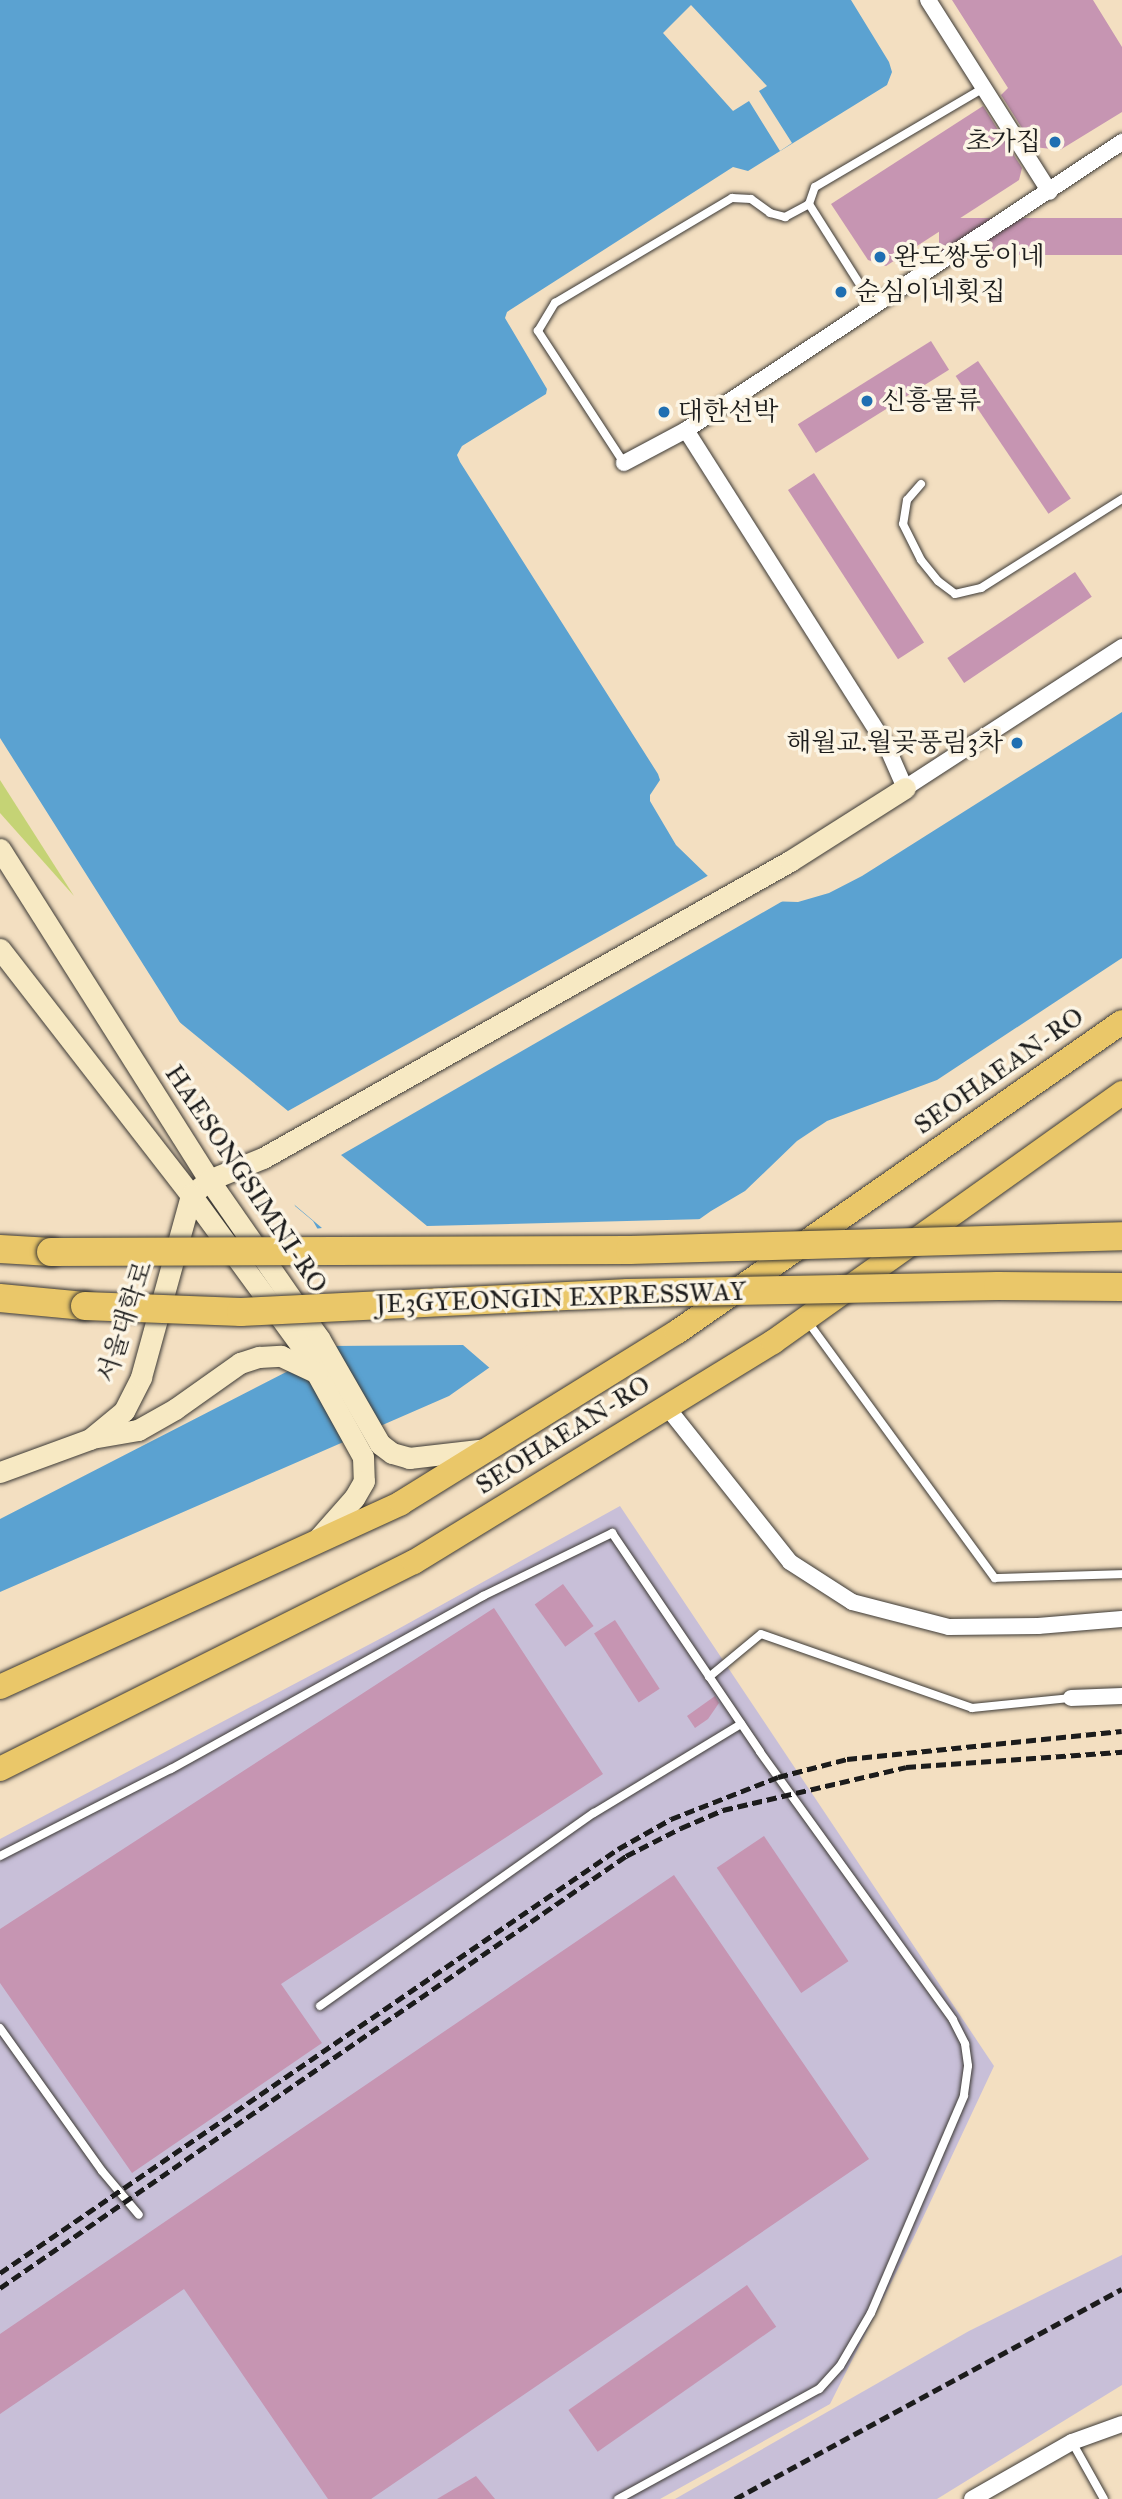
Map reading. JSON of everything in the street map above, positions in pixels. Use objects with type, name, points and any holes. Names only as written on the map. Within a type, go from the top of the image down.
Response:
[{"type":"highway","name":"JE3GYEONGIN EXPRESSWAY","points":[[0,1249],[51,1252],[644,1249],[1122,1236]]},
{"type":"highway","name":"JE3GYEONGIN EXPRESSWAY","points":[[0,1300],[241,1312],[628,1293],[998,1286],[1122,1287]]},
{"type":"main road","points":[[191,1195],[209,1180],[262,1158],[790,861],[905,788]]},
{"type":"main road","name":"HAESONGSIMNI-RO","points":[[0,849],[209,1180],[319,1338],[380,1444],[392,1453],[409,1458],[492,1448]]},
{"type":"main road","name":"HAESONGSIMNI-RO","points":[[0,949],[191,1195],[302,1347],[363,1457],[364,1481],[354,1498],[315,1543]]},
{"type":"main road","name":"SEOHAEAN-RO","points":[[0,1688],[401,1503],[677,1332],[1122,1022]]},
{"type":"main road","name":"SEOHAEAN-RO","points":[[0,1769],[414,1562],[806,1320],[1122,1093]]},
{"type":"main road","name":"서울대학로","points":[[0,1472],[90,1439],[124,1411],[141,1377],[191,1195]]},
{"type":"main road","points":[[90,1439],[138,1430],[175,1409],[240,1363],[259,1357],[281,1356],[317,1373]]},
{"type":"street","points":[[928,0],[1050,192]]},
{"type":"street","points":[[624,463],[686,429],[1121,143]]},
{"type":"street","points":[[686,429],[887,747],[905,788],[1122,647]]},
{"type":"street","points":[[666,1406],[790,1562],[852,1602],[949,1627],[1038,1626],[1122,1619]]},
{"type":"street","points":[[1071,1698],[1122,1696]]},
{"type":"street","points":[[972,2499],[1072,2442],[1122,2424]]},
{"type":"lane","points":[[624,463],[538,331],[555,303],[732,198],[751,199],[770,213],[785,217],[809,204],[816,187],[984,88]]},
{"type":"lane","points":[[809,204],[874,307]]},
{"type":"lane","points":[[921,484],[907,500],[903,524],[921,560],[939,581],[955,594],[981,588],[1122,499]]},
{"type":"lane","points":[[806,1320],[995,1578],[1122,1574]]},
{"type":"lane","points":[[0,1856],[171,1769],[483,1596],[612,1533],[741,1724],[953,2020],[965,2044],[968,2066],[964,2096],[871,2313],[841,2366],[819,2389],[618,2499]]},
{"type":"lane","points":[[709,1677],[761,1634],[972,1708],[1071,1698]]},
{"type":"lane","points":[[320,2006],[594,1812],[741,1724]]},
{"type":"lane","points":[[0,2028],[97,2164],[139,2215]]},
{"type":"lane","points":[[1072,2442],[1104,2499]]},
{"type":"shaded area","points":[[620,1506],[994,2066],[913,2239],[830,2404],[660,2499],[0,2499],[0,1839],[389,1634]]},
{"type":"shaded area","points":[[1122,2255],[1122,2385],[937,2499],[675,2499],[969,2331]]},
{"type":"green space","points":[[0,780],[74,896],[0,813]]},
{"type":"water","points":[[0,0],[851,0],[889,62],[892,72],[887,85],[748,171],[733,167],[507,312],[505,318],[547,389],[546,394],[462,446],[457,455],[658,774],[660,780],[650,795],[650,801],[676,845],[711,879],[767,901],[798,902],[829,893],[862,876],[1122,712],[1122,958],[937,1080],[827,1121],[797,1141],[745,1191],[711,1211],[449,1396],[0,1592],[0,1519],[374,1327],[313,1221],[295,1206],[293,1197],[314,1157],[314,1129],[222,1089],[0,738]]},
{"type":"pier","points":[[691,5],[767,86],[759,91],[792,143],[780,151],[749,101],[733,111],[663,33]]},
{"type":"pier","points":[[711,874],[743,892],[788,898],[341,1155],[427,1226],[706,1219],[492,1370],[463,1345],[329,1346],[369,1326],[314,1229],[322,1228],[290,1201],[290,1166],[312,1154],[310,1130],[303,1124],[263,1133],[248,1132],[240,1125],[172,1016],[288,1111]]},
{"type":"building","points":[[952,0],[1093,0],[1122,47],[1122,112],[1060,150],[1034,147],[1001,95],[1008,88]]},
{"type":"building","points":[[983,106],[1022,168],[1019,180],[886,266],[868,260],[831,204]]},
{"type":"building","points":[[939,218],[1122,218],[1122,255],[939,255]]},
{"type":"building","points":[[931,341],[949,370],[816,453],[798,424]]},
{"type":"building","points":[[978,361],[1071,499],[1048,514],[956,376]]},
{"type":"building","points":[[814,473],[924,642],[898,659],[788,490]]},
{"type":"building","points":[[1075,572],[1092,597],[964,683],[947,658]]},
{"type":"building","points":[[563,1584],[594,1626],[565,1647],[535,1605]]},
{"type":"building","points":[[494,1608],[603,1774],[281,1984],[322,2043],[132,2173],[0,1983],[0,1929]]},
{"type":"building","points":[[615,1620],[660,1689],[639,1702],[594,1634]]},
{"type":"building","points":[[715,1696],[719,1703],[708,1719],[695,1728],[687,1716]]},
{"type":"building","points":[[764,1836],[848,1961],[801,1993],[717,1868]]},
{"type":"building","points":[[674,1875],[869,2159],[371,2499],[328,2499],[184,2289],[0,2414],[0,2334]]},
{"type":"building","points":[[747,2285],[776,2327],[598,2452],[568,2410]]},
{"type":"building","points":[[476,2476],[495,2499],[437,2499]]},
{"type":"railway","points":[[0,2273],[618,1849],[671,1819],[778,1777],[847,1759],[1122,1731]]},
{"type":"railway","points":[[0,2288],[626,1856],[681,1828],[723,1810],[906,1767],[1122,1752]]},
{"type":"railway","points":[[735,2499],[1122,2289]]},
{"type":"place","name":"초가집","points":[[1055,142]]},
{"type":"place","name":"완도쌍둥이네","points":[[880,257]]},
{"type":"place","name":"순심이네횟집","points":[[841,292]]},
{"type":"place","name":"신흥물류","points":[[867,401]]},
{"type":"place","name":"대한선박","points":[[664,412]]},
{"type":"place","name":"해월교.월곶풍림3차","points":[[1017,743]]}]
